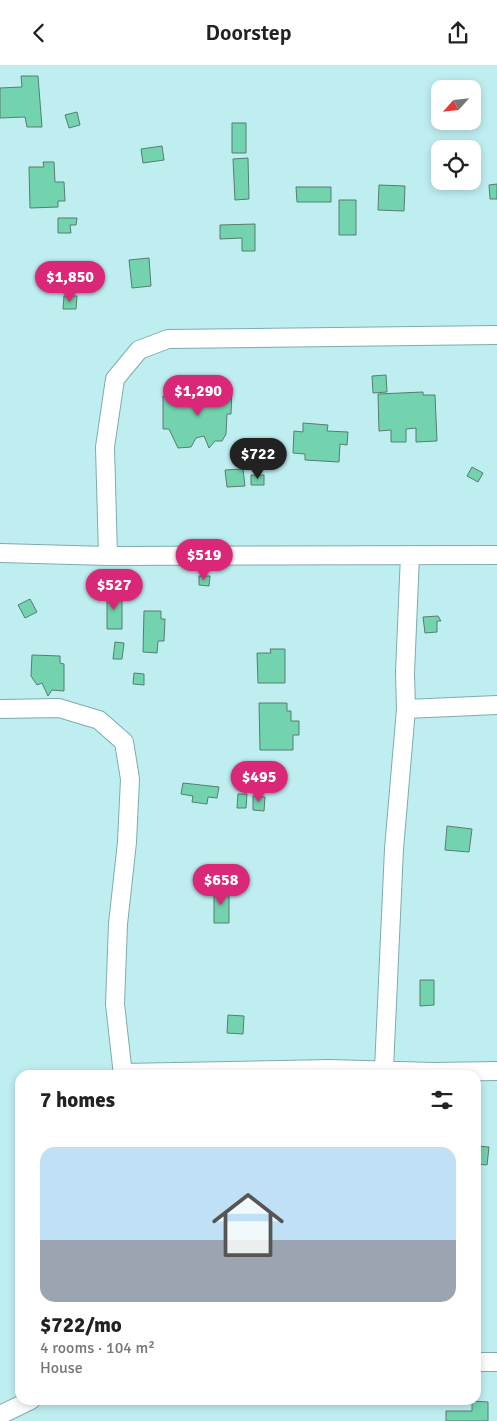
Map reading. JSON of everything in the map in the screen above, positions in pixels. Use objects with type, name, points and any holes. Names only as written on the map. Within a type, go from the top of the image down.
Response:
[{"type":"street","points":[[108,557],[106,447],[115,379],[139,350],[168,339],[497,335]]},
{"type":"street","points":[[0,553],[108,557],[497,555]]},
{"type":"street","points":[[384,1069],[394,849],[406,709],[405,673],[410,555]]},
{"type":"street","points":[[406,709],[497,705]]},
{"type":"street","points":[[0,709],[59,708],[99,720],[124,742],[130,779],[127,842],[118,924],[115,1004],[123,1070]]},
{"type":"street","points":[[332,1070],[400,1070]]},
{"type":"street","points":[[481,1071],[497,1071]]},
{"type":"street","points":[[481,1362],[497,1362]]},
{"type":"street","points":[[0,1415],[21,1405]]},
{"type":"building","points":[[21,76],[38,76],[42,127],[27,127],[25,117],[0,118],[0,88],[22,87]]},
{"type":"building","points":[[77,112],[80,125],[69,128],[65,115]]},
{"type":"building","points":[[232,123],[246,123],[246,153],[232,153]]},
{"type":"building","points":[[162,146],[164,160],[143,163],[141,149]]},
{"type":"building","points":[[248,158],[249,199],[235,200],[233,159]]},
{"type":"building","points":[[43,162],[54,162],[55,182],[64,182],[65,201],[58,201],[58,207],[30,208],[29,167],[44,167]]},
{"type":"building","points":[[497,184],[497,199],[490,199],[489,185]]},
{"type":"building","points":[[379,185],[405,186],[404,211],[378,210]]},
{"type":"building","points":[[296,187],[331,187],[331,202],[297,202]]},
{"type":"building","points":[[339,200],[356,200],[356,235],[339,235]]},
{"type":"building","points":[[58,218],[77,218],[76,225],[70,225],[71,233],[58,233]]},
{"type":"building","points":[[255,224],[255,251],[242,251],[242,238],[220,239],[220,225]]},
{"type":"building","points":[[149,258],[151,286],[132,288],[129,260]]},
{"type":"building","points":[[64,296],[77,296],[76,309],[63,309]]},
{"type":"building","points":[[386,375],[387,392],[373,393],[372,376]]},
{"type":"building","points":[[232,387],[231,414],[227,414],[226,434],[222,441],[215,441],[209,448],[204,436],[196,438],[191,447],[178,448],[169,429],[163,429],[163,396],[186,396],[188,402],[202,403],[202,398],[207,399],[209,388]]},
{"type":"building","points":[[423,392],[423,395],[435,395],[437,441],[416,442],[416,428],[406,429],[406,442],[391,442],[391,430],[379,431],[378,394]]},
{"type":"building","points":[[303,423],[328,425],[327,431],[348,432],[347,445],[340,444],[339,462],[305,460],[305,454],[293,453],[294,431],[303,432]]},
{"type":"building","points":[[472,467],[483,473],[478,482],[467,476]]},
{"type":"building","points":[[243,469],[245,486],[227,487],[225,470]]},
{"type":"building","points":[[251,475],[264,475],[264,485],[251,485]]},
{"type":"building","points":[[199,576],[210,576],[209,586],[199,585]]},
{"type":"building","points":[[107,594],[122,594],[122,629],[107,629]]},
{"type":"building","points":[[30,599],[37,612],[25,618],[18,605]]},
{"type":"building","points":[[144,611],[161,611],[161,619],[165,619],[164,641],[158,641],[157,653],[143,652]]},
{"type":"building","points":[[438,616],[441,621],[437,621],[437,632],[425,633],[423,617]]},
{"type":"building","points":[[115,642],[124,643],[122,659],[113,659]]},
{"type":"building","points":[[270,649],[285,649],[285,683],[258,683],[257,653],[271,653]]},
{"type":"building","points":[[32,655],[60,656],[60,663],[64,664],[64,691],[52,690],[48,696],[42,683],[37,685],[31,676]]},
{"type":"building","points":[[134,673],[144,674],[144,685],[133,684]]},
{"type":"building","points":[[259,703],[287,703],[287,711],[291,711],[291,721],[299,721],[299,735],[293,735],[293,750],[260,750]]},
{"type":"building","points":[[183,783],[219,787],[217,798],[208,797],[207,804],[192,802],[193,796],[181,794]]},
{"type":"building","points":[[238,794],[247,794],[246,808],[237,808]]},
{"type":"building","points":[[253,796],[265,797],[264,811],[253,810]]},
{"type":"building","points":[[447,826],[472,829],[469,852],[445,850]]},
{"type":"building","points":[[214,890],[229,890],[229,923],[214,923]]},
{"type":"building","points":[[420,980],[434,980],[434,1005],[420,1006]]},
{"type":"building","points":[[228,1015],[244,1016],[243,1034],[227,1033]]},
{"type":"building","points":[[481,1146],[489,1147],[487,1165],[481,1164]]},
{"type":"building","points":[[481,1402],[488,1402],[488,1421],[446,1421],[446,1411],[472,1411],[472,1405],[481,1405]]}]
